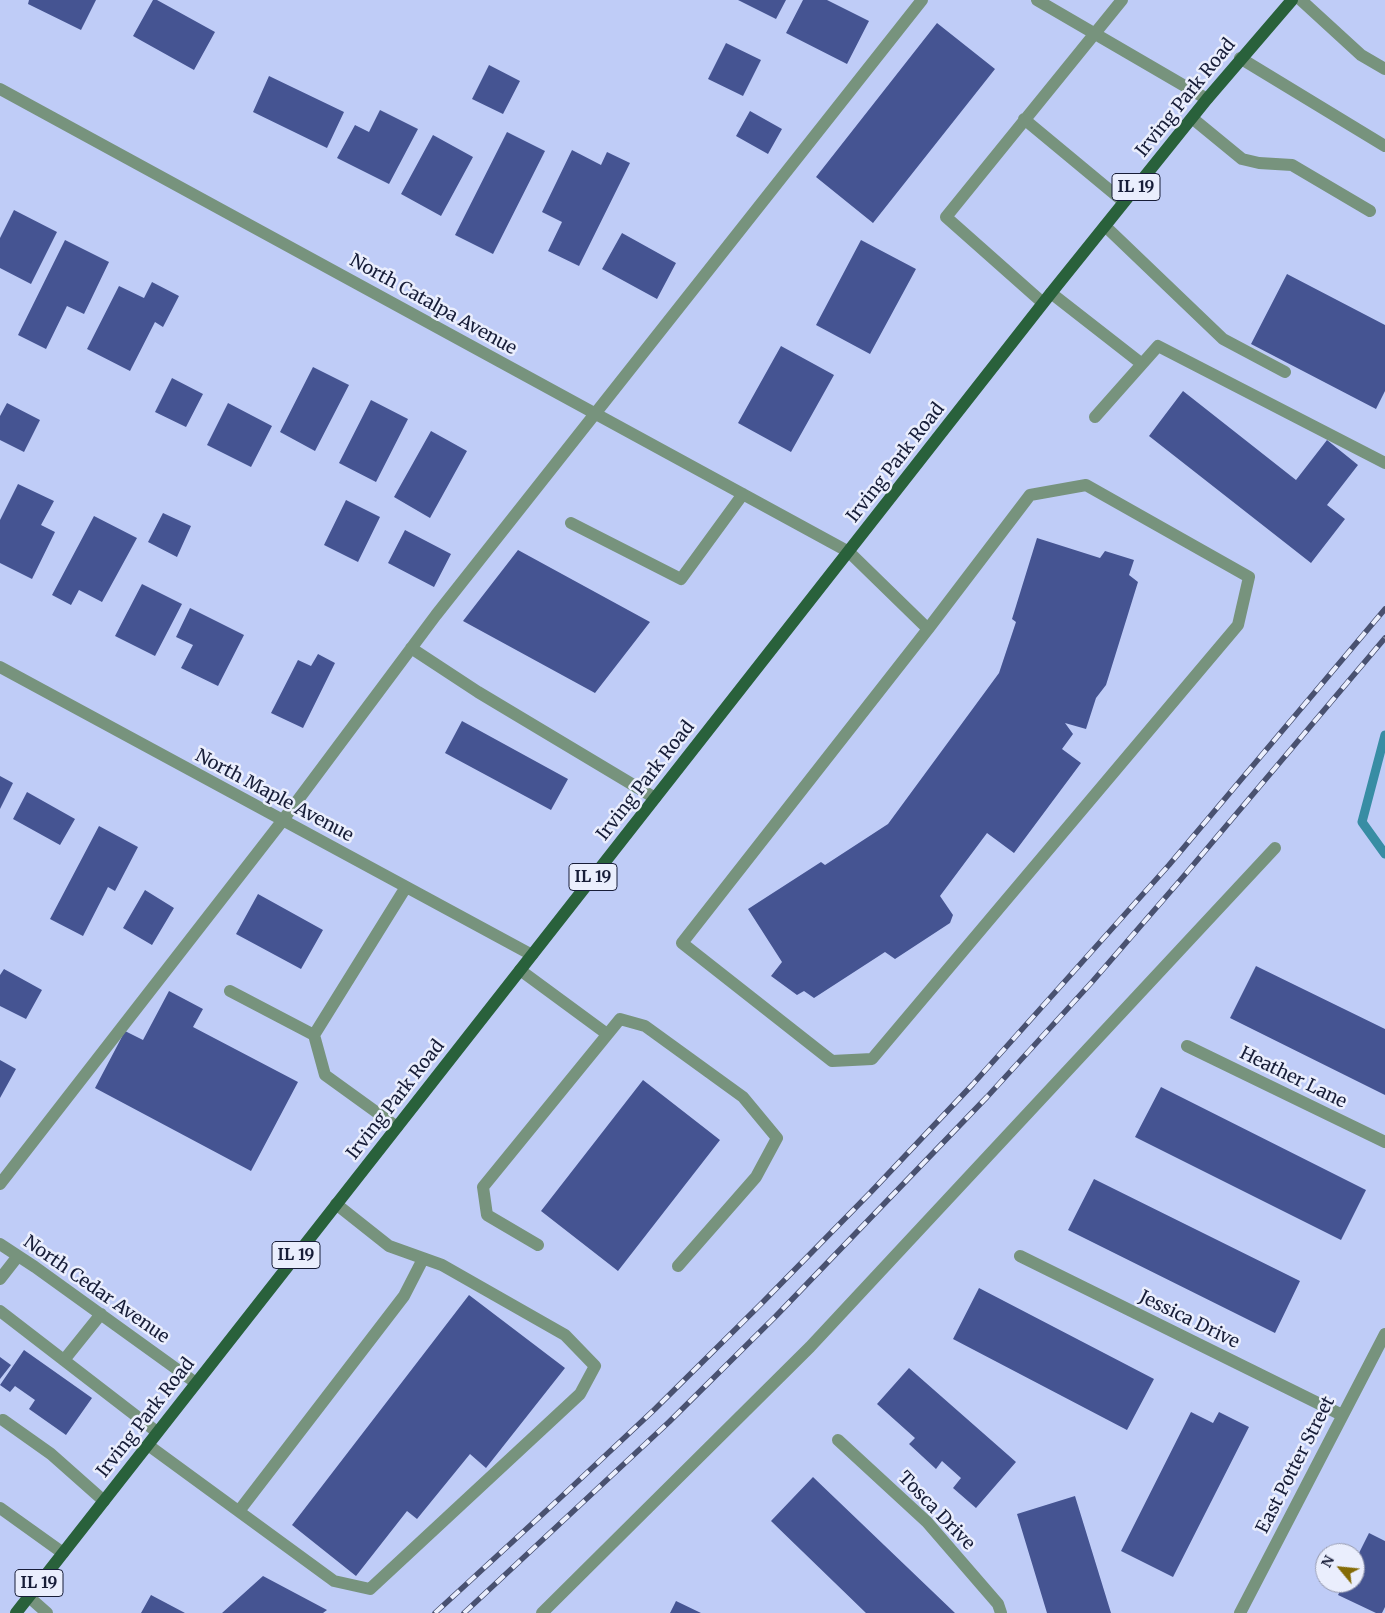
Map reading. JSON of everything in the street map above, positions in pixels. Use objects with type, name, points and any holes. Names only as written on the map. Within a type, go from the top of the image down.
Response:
[{"type":"main road","name":"Irving Park Road","points":[[16,1613],[1047,298],[1240,58],[1292,0]]},
{"type":"street","points":[[0,1184],[282,820],[436,615],[922,0]]},
{"type":"street","points":[[1037,0],[1207,99]]},
{"type":"street","points":[[1122,0],[946,217],[1047,298],[1142,364]]},
{"type":"street","points":[[1302,0],[1361,55],[1385,69]]},
{"type":"street","points":[[1240,58],[1385,146]]},
{"type":"street","name":"North Catalpa Avenue","points":[[0,90],[849,552],[928,629]]},
{"type":"street","points":[[1192,118],[1242,159],[1259,163],[1292,165],[1370,211]]},
{"type":"street","points":[[1024,120],[1124,202]]},
{"type":"street","points":[[1105,226],[1223,339],[1286,372]]},
{"type":"street","points":[[1095,417],[1158,346],[1385,463]]},
{"type":"street","points":[[1086,485],[1249,578],[1238,625],[872,1059],[832,1061],[682,943],[928,629],[1030,495],[1086,485]]},
{"type":"street","points":[[571,523],[681,579],[743,494]]},
{"type":"street","points":[[411,648],[478,692],[655,798]]},
{"type":"street","name":"North Maple Avenue","points":[[0,667],[532,955]]},
{"type":"street","points":[[542,1613],[810,1347],[1276,848]]},
{"type":"street","points":[[314,1035],[406,887]]},
{"type":"street","points":[[520,970],[607,1034]]},
{"type":"street","points":[[230,991],[314,1035],[325,1075],[397,1127]]},
{"type":"street","points":[[538,1245],[487,1215],[483,1187],[620,1019],[645,1026],[743,1098],[777,1138],[756,1177],[678,1266]]},
{"type":"street","name":"Heather Lane","points":[[1187,1046],[1385,1142]]},
{"type":"street","points":[[148,1445],[334,1581],[370,1589],[580,1394],[595,1366],[565,1335],[442,1265],[389,1246],[336,1204]]},
{"type":"street","name":"North Cedar Avenue","points":[[0,1244],[196,1383]]},
{"type":"street","points":[[0,1279],[18,1256]]},
{"type":"street","name":"Jessica Drive","points":[[1020,1256],[1342,1415]]},
{"type":"street","points":[[239,1511],[404,1296],[423,1258]]},
{"type":"street","points":[[0,1311],[157,1432]]},
{"type":"street","points":[[64,1360],[101,1314]]},
{"type":"street","name":"East Potter Street","points":[[1240,1613],[1385,1334]]},
{"type":"street","points":[[3,1420],[51,1454],[104,1501]]},
{"type":"street","name":"Tosca Drive","points":[[838,1440],[927,1522],[998,1604],[1001,1613]]},
{"type":"street","points":[[0,1508],[63,1553]]},
{"type":"street","points":[[29,1597],[47,1613]]},
{"type":"building","points":[[29,0],[96,0],[81,30],[28,4]]},
{"type":"building","points":[[153,0],[157,0],[215,32],[194,70],[133,36]]},
{"type":"building","points":[[738,0],[786,0],[776,19]]},
{"type":"building","points":[[803,0],[827,0],[869,21],[847,64],[786,33]]},
{"type":"building","points":[[937,23],[995,69],[873,223],[816,177]]},
{"type":"building","points":[[726,43],[761,60],[743,96],[708,79]]},
{"type":"building","points":[[489,65],[520,81],[503,114],[472,99]]},
{"type":"building","points":[[269,76],[344,112],[327,148],[253,112]]},
{"type":"building","points":[[380,110],[418,129],[389,184],[337,158],[355,125],[369,132]]},
{"type":"building","points":[[750,111],[782,129],[768,154],[736,136]]},
{"type":"building","points":[[507,132],[545,151],[493,254],[455,235]]},
{"type":"building","points":[[433,135],[473,157],[441,216],[401,194]]},
{"type":"building","points":[[572,150],[601,165],[607,152],[630,163],[579,266],[548,251],[562,222],[542,212]]},
{"type":"building","points":[[14,210],[57,232],[31,284],[0,268],[0,238]]},
{"type":"building","points":[[622,233],[676,263],[657,299],[602,269]]},
{"type":"building","points":[[65,240],[109,262],[84,314],[67,306],[46,349],[18,335]]},
{"type":"building","points":[[861,240],[916,269],[870,354],[816,325]]},
{"type":"building","points":[[1287,274],[1385,325],[1385,391],[1376,409],[1251,344]]},
{"type":"building","points":[[152,282],[179,296],[163,327],[155,322],[130,371],[87,349],[119,286],[144,298]]},
{"type":"building","points":[[781,346],[834,375],[791,452],[738,423]]},
{"type":"building","points":[[313,367],[349,385],[315,451],[280,432]]},
{"type":"building","points":[[172,378],[203,394],[186,427],[155,412]]},
{"type":"building","points":[[1183,391],[1296,480],[1327,440],[1358,465],[1327,505],[1345,519],[1311,563],[1149,436]]},
{"type":"building","points":[[371,400],[408,419],[376,482],[339,463]]},
{"type":"building","points":[[7,403],[40,420],[24,452],[0,440],[0,416]]},
{"type":"building","points":[[228,403],[272,426],[251,467],[207,445]]},
{"type":"building","points":[[431,431],[467,451],[430,518],[394,497]]},
{"type":"building","points":[[18,484],[54,501],[41,525],[55,532],[32,579],[0,563],[0,520]]},
{"type":"building","points":[[346,500],[380,517],[358,562],[324,545]]},
{"type":"building","points":[[163,513],[191,526],[177,557],[148,542]]},
{"type":"building","points":[[94,516],[137,538],[102,602],[79,590],[71,605],[52,595]]},
{"type":"building","points":[[405,530],[451,554],[434,587],[388,563]]},
{"type":"building","points":[[1037,538],[1100,558],[1105,551],[1134,560],[1129,575],[1138,582],[1106,685],[1096,698],[1086,729],[1065,723],[1073,734],[1062,749],[1081,763],[1014,853],[987,833],[940,896],[953,915],[950,923],[895,959],[885,952],[814,998],[804,991],[797,995],[771,976],[782,962],[748,909],[821,862],[825,865],[888,824],[999,673],[1016,622],[1012,619]]},
{"type":"building","points":[[518,550],[650,622],[595,693],[463,621]]},
{"type":"building","points":[[142,584],[182,604],[155,656],[115,636]]},
{"type":"building","points":[[190,608],[244,635],[218,686],[181,668],[193,645],[176,637]]},
{"type":"building","points":[[318,654],[335,663],[303,728],[271,713],[298,660],[311,666]]},
{"type":"building","points":[[462,721],[568,779],[551,810],[445,753]]},
{"type":"building","points":[[0,776],[13,783],[0,809]]},
{"type":"building","points":[[27,792],[75,819],[60,845],[13,819]]},
{"type":"building","points":[[99,826],[138,847],[115,891],[108,887],[83,936],[50,919]]},
{"type":"building","points":[[145,890],[174,908],[152,945],[123,928]]},
{"type":"building","points":[[258,894],[323,930],[301,969],[236,934]]},
{"type":"building","points":[[1256,966],[1385,1029],[1385,1095],[1230,1018]]},
{"type":"building","points":[[4,969],[42,990],[26,1019],[0,1006],[0,975]]},
{"type":"building","points":[[169,991],[203,1009],[193,1027],[298,1082],[251,1171],[95,1088],[125,1031],[143,1040]]},
{"type":"building","points":[[0,1060],[16,1069],[0,1098]]},
{"type":"building","points":[[643,1080],[720,1140],[618,1271],[541,1211]]},
{"type":"building","points":[[1161,1087],[1366,1190],[1341,1240],[1135,1137]]},
{"type":"building","points":[[1094,1179],[1300,1281],[1275,1333],[1068,1230]]},
{"type":"building","points":[[979,1288],[1154,1379],[1127,1430],[953,1339]]},
{"type":"building","points":[[469,1295],[565,1368],[486,1468],[470,1454],[417,1519],[407,1511],[356,1576],[292,1525]]},
{"type":"building","points":[[24,1350],[92,1398],[66,1435],[29,1409],[35,1400],[15,1386],[10,1392],[0,1385]]},
{"type":"building","points":[[0,1357],[11,1365],[0,1379]]},
{"type":"building","points":[[909,1368],[1016,1462],[976,1508],[953,1488],[961,1478],[942,1461],[936,1469],[909,1444],[915,1438],[877,1404]]},
{"type":"building","points":[[1191,1412],[1213,1423],[1219,1412],[1249,1427],[1173,1577],[1121,1551]]},
{"type":"building","points":[[813,1477],[955,1613],[866,1613],[771,1521]]},
{"type":"building","points":[[1075,1496],[1111,1613],[1047,1613],[1017,1514]]},
{"type":"building","points":[[1369,1533],[1385,1541],[1385,1607],[1382,1613],[1376,1613],[1338,1595],[1339,1593],[1365,1593],[1364,1543]]},
{"type":"building","points":[[263,1576],[327,1610],[323,1613],[222,1613]]},
{"type":"building","points":[[151,1595],[185,1613],[141,1613]]},
{"type":"building","points":[[676,1601],[701,1613],[670,1613]]},
{"type":"waterway","points":[[1385,735],[1362,822],[1385,854]]},
{"type":"railway","points":[[435,1613],[655,1409],[870,1193],[973,1084],[1169,865],[1385,609]]},
{"type":"railway","points":[[464,1613],[669,1422],[776,1316],[987,1097],[1092,982],[1385,638]]}]
